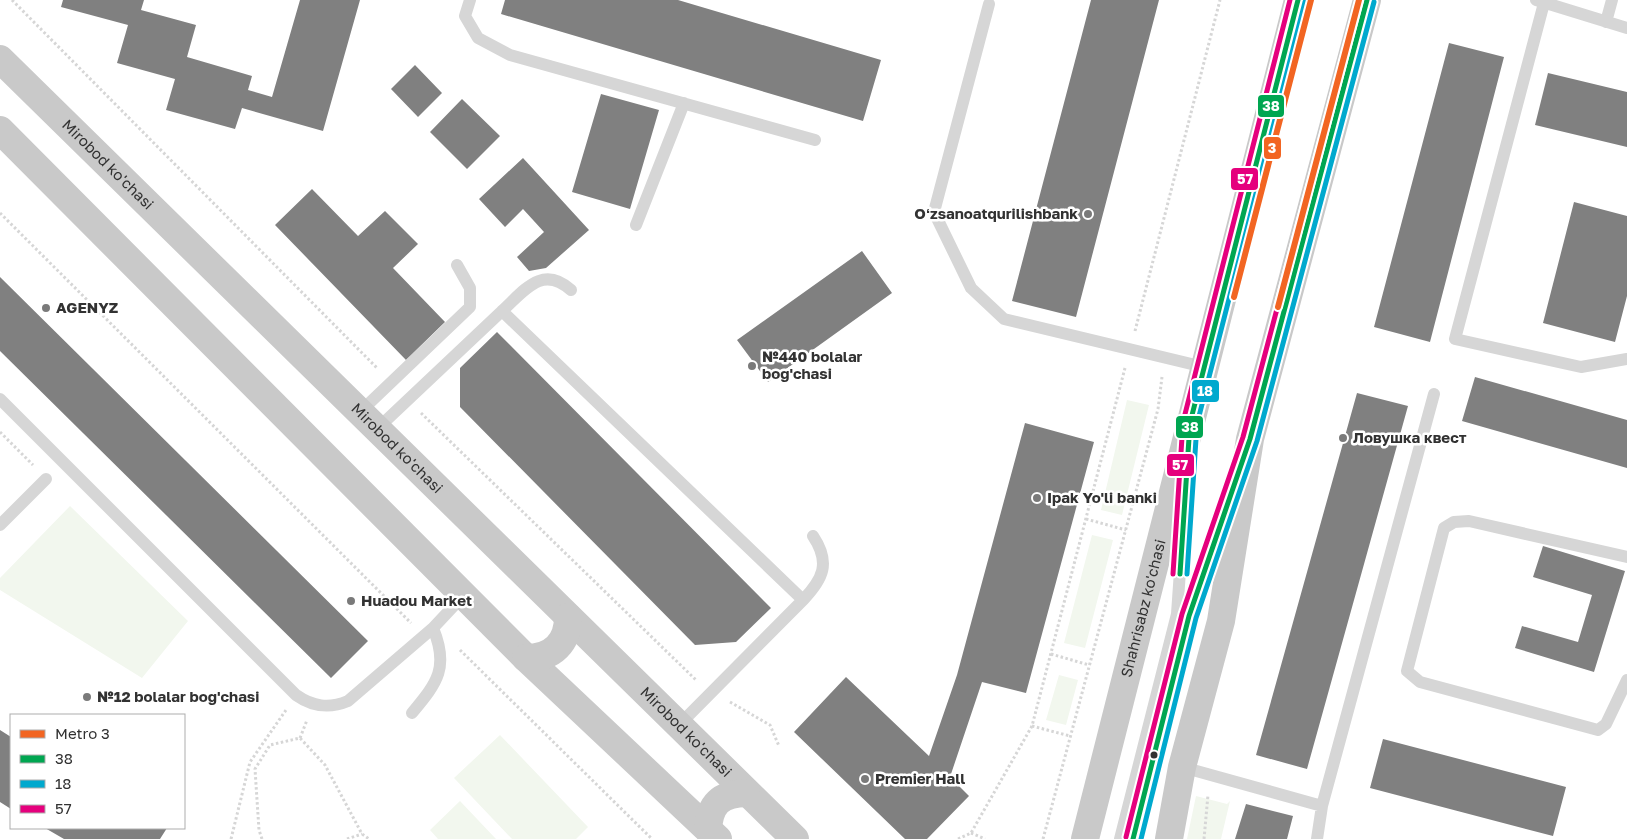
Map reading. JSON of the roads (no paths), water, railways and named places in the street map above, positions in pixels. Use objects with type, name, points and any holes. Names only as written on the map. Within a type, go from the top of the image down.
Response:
[{"type":"main road","name":"Shahrisabz ko'chasi","points":[[1083,833],[1298,0]]},
{"type":"main road","points":[[1169,839],[1182,767],[1221,621],[1250,439],[1366,0]]},
{"type":"main road","name":"Mirobod ko'chasi","points":[[0,59],[795,839]]},
{"type":"main road","points":[[0,130],[463,596],[713,834]]},
{"type":"main road","points":[[526,658],[542,656],[557,648],[566,635],[568,616]]},
{"type":"main road","points":[[713,834],[711,810],[716,803],[730,796],[746,793]]},
{"type":"lane","points":[[470,0],[465,16],[478,38],[510,55],[815,140]]},
{"type":"lane","points":[[1606,22],[1612,0]]},
{"type":"lane","points":[[1627,28],[1540,1],[1455,339],[1581,367],[1627,359]]},
{"type":"lane","points":[[989,4],[934,212],[971,288],[1004,319],[1204,367]]},
{"type":"lane","points":[[636,225],[684,103]]},
{"type":"lane","points":[[369,420],[470,307],[470,288],[457,265]]},
{"type":"lane","points":[[369,420],[502,312],[532,284],[541,279],[558,281],[572,290]]},
{"type":"lane","points":[[502,312],[803,600]]},
{"type":"lane","points":[[1317,839],[1322,806],[1434,394]]},
{"type":"lane","points":[[0,399],[296,696],[312,704],[332,707],[348,701],[434,628],[463,596]]},
{"type":"lane","points":[[1120,839],[1177,614],[1190,423]]},
{"type":"lane","points":[[1133,839],[1189,616],[1250,439]]},
{"type":"lane","points":[[0,525],[46,479]]},
{"type":"lane","points":[[1627,557],[1469,521],[1454,522],[1444,528],[1407,670],[1420,682],[1598,730],[1606,724],[1627,680]]},
{"type":"lane","points":[[678,726],[803,600],[820,580],[823,567],[822,554],[813,536]]},
{"type":"lane","points":[[412,713],[430,692],[441,666],[442,648],[434,628]]},
{"type":"lane","points":[[1182,767],[1322,806]]},
{"type":"metro line","name":"3","points":[[1234,297],[1311,0]]},
{"type":"metro line","name":"3","points":[[1278,307],[1359,0]]},
{"type":"place","name":"Oʻzsanoatqurilishbank","points":[[1088,214]]},
{"type":"place","name":"AGENYZ","points":[[46,308]]},
{"type":"place","name":"№440 bolalar bog'chasi","points":[[752,366]]},
{"type":"place","name":"Ловушка квест","points":[[1343,438]]},
{"type":"place","name":"Ipak Yo'li banki","points":[[1037,498]]},
{"type":"place","name":"Huadou Market","points":[[351,601]]},
{"type":"place","name":"№12 bolalar bog'chasi","points":[[87,697]]},
{"type":"place","name":"Premier Hall","points":[[865,779]]}]
